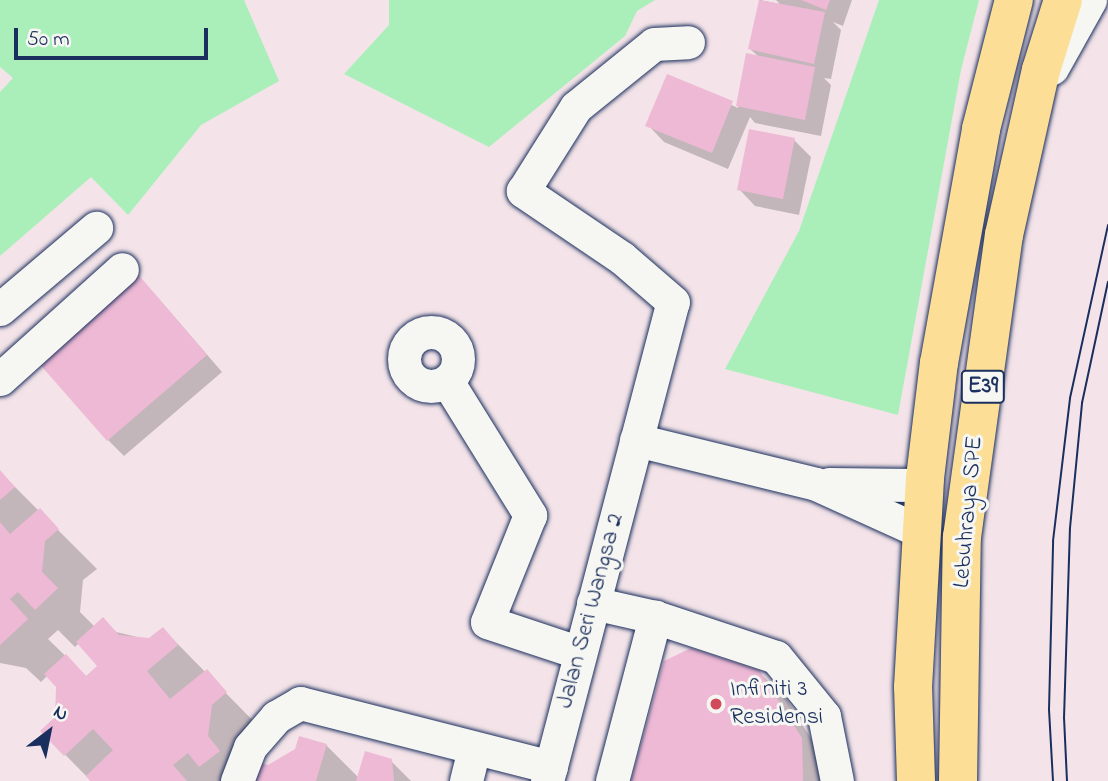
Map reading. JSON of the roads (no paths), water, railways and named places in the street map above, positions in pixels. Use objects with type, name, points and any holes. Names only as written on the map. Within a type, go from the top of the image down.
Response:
[{"type":"highway","name":"Lebuhraya SPE","points":[[916,781],[913,687],[933,414],[981,129],[1014,0]]},
{"type":"highway","name":"Lebuhraya SPE","points":[[958,781],[962,537],[1004,234],[1041,70],[1063,0]]},
{"type":"street","points":[[1052,68],[1090,0]]},
{"type":"street","name":"Jalan Seri Wangsa 2","points":[[549,774],[673,302],[622,258],[523,191],[536,165],[585,98],[654,44],[688,41]]},
{"type":"street","points":[[0,309],[96,228]]},
{"type":"street","points":[[0,379],[122,269]]},
{"type":"street","points":[[447,382],[530,515],[487,622],[580,653]]},
{"type":"street","points":[[636,440],[816,484],[911,527]]},
{"type":"street","points":[[816,484],[914,485]]},
{"type":"street","points":[[593,603],[655,617],[776,657],[824,716],[837,781]]},
{"type":"street","points":[[612,781],[655,617]]},
{"type":"street","points":[[237,781],[250,747],[276,717],[300,703],[474,749],[549,774]]},
{"type":"street","points":[[466,781],[474,749]]},
{"type":"tram line","points":[[1053,781],[1049,710],[1053,541],[1070,398],[1108,225]]},
{"type":"tram line","points":[[1067,781],[1064,718],[1070,528],[1082,403],[1108,282]]},
{"type":"place","name":"Infiniti 3 Residensi","points":[[716,704]]}]
